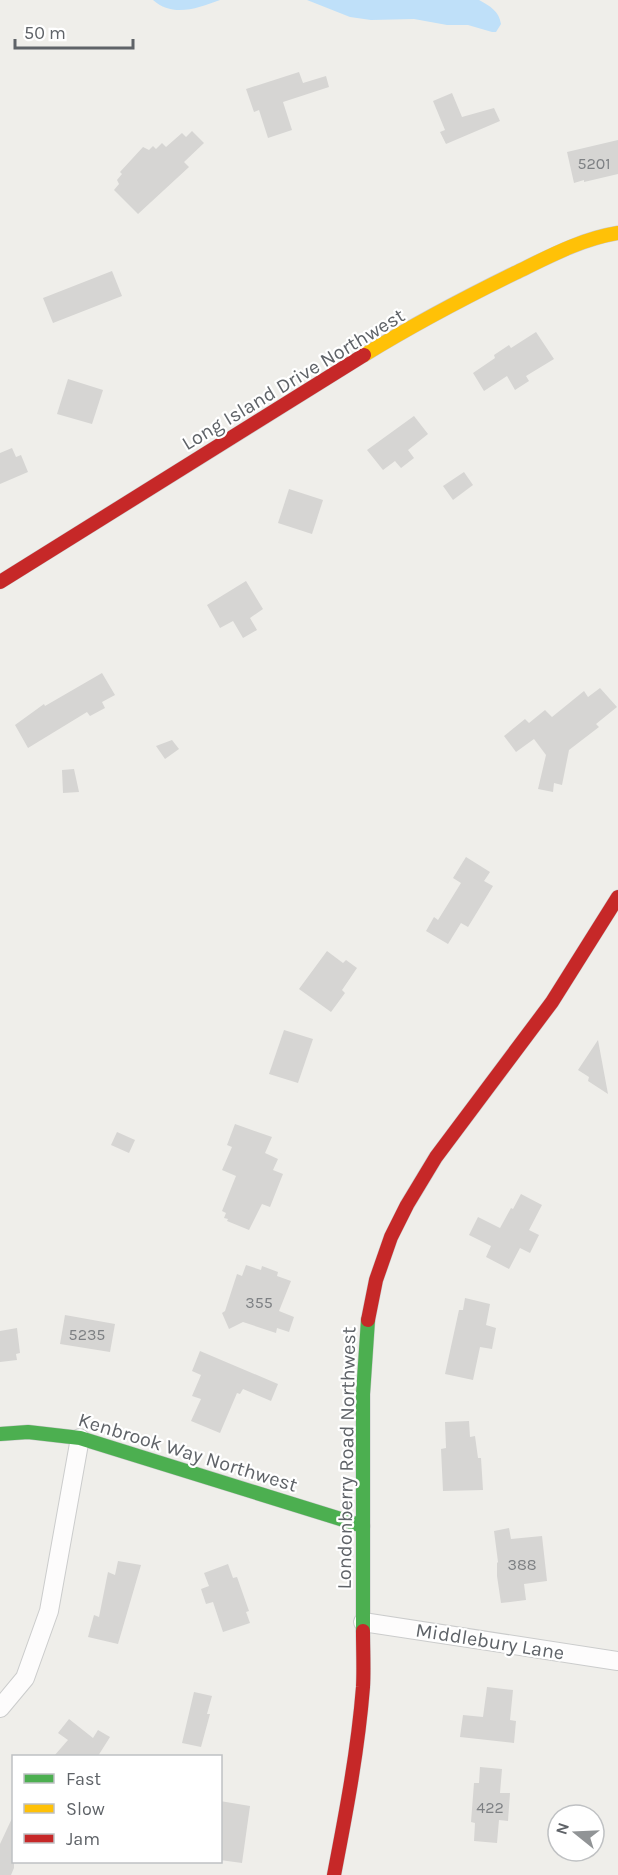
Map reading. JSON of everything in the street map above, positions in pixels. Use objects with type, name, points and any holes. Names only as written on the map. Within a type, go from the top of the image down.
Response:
[{"type":"street","name":"Long Island Drive Northwest","points":[[0,582],[378,347],[479,291],[563,250],[618,232]]},
{"type":"street","name":"Londonberry Road Northwest","points":[[334,1875],[358,1735],[363,1684],[363,1394],[368,1324],[376,1280],[391,1237],[436,1157],[552,1002],[618,897]]},
{"type":"street","name":"Kenbrook Way Northwest","points":[[0,1434],[28,1432],[80,1438],[363,1526]]},
{"type":"street","points":[[0,1708],[25,1678],[49,1611],[80,1438]]},
{"type":"street","name":"Middlebury Lane","points":[[363,1622],[618,1661]]},
{"type":"water","points":[[153,0],[220,0],[186,10],[177,10],[169,9]]},
{"type":"water","points":[[307,0],[479,0],[496,12],[501,24],[496,32],[492,32],[468,25],[447,25],[414,19],[371,20],[350,17]]},
{"type":"building","points":[[299,72],[303,83],[326,76],[329,87],[283,102],[292,130],[268,138],[259,110],[254,112],[246,89]]},
{"type":"building","points":[[452,93],[462,117],[494,108],[500,121],[446,144],[440,132],[445,130],[433,101]]},
{"type":"building","points":[[192,131],[204,143],[184,162],[189,167],[138,214],[114,190],[119,184],[117,180],[122,174],[120,172],[143,147],[149,150],[153,146],[156,149],[162,143],[166,147],[182,133],[186,137]]},
{"type":"building","points":[[618,140],[618,174],[574,183],[567,152]]},
{"type":"building","points":[[112,271],[122,296],[53,323],[43,298]]},
{"type":"building","points":[[536,332],[554,359],[526,376],[529,381],[515,390],[507,376],[484,391],[473,373],[509,345],[511,348]]},
{"type":"building","points":[[68,379],[103,390],[92,424],[57,414]]},
{"type":"building","points":[[414,416],[428,434],[408,450],[414,458],[401,468],[395,461],[383,470],[367,450]]},
{"type":"building","points":[[12,448],[16,457],[21,455],[28,472],[0,484],[0,453]]},
{"type":"building","points":[[464,472],[473,485],[453,500],[443,486]]},
{"type":"building","points":[[289,489],[323,500],[312,534],[278,523]]},
{"type":"building","points":[[246,581],[263,609],[250,618],[257,630],[243,638],[233,621],[220,628],[207,605]]},
{"type":"building","points":[[102,673],[115,695],[102,702],[105,708],[90,716],[87,712],[28,748],[15,725],[44,704],[45,706]]},
{"type":"building","points":[[600,688],[617,707],[596,724],[599,727],[569,750],[562,785],[554,783],[553,792],[538,789],[546,755],[534,739],[516,752],[504,736],[525,719],[529,723],[545,710],[552,717],[584,691],[588,697]]},
{"type":"building","points":[[172,740],[179,749],[165,759],[156,746]]},
{"type":"building","points":[[74,769],[79,792],[63,793],[62,770]]},
{"type":"building","points":[[466,857],[490,872],[484,881],[493,886],[468,927],[461,923],[448,944],[426,931],[434,917],[438,920],[461,883],[453,878]]},
{"type":"building","points":[[327,951],[343,963],[346,960],[357,968],[342,990],[345,993],[331,1012],[299,989]]},
{"type":"building","points":[[284,1030],[313,1039],[298,1083],[269,1074]]},
{"type":"building","points":[[598,1040],[608,1094],[588,1081],[589,1077],[578,1070]]},
{"type":"building","points":[[235,1124],[272,1137],[265,1153],[278,1159],[273,1170],[283,1174],[270,1207],[262,1204],[249,1230],[227,1221],[228,1219],[224,1218],[226,1213],[222,1211],[236,1176],[222,1170],[232,1147],[227,1145]]},
{"type":"building","points":[[117,1132],[135,1140],[129,1153],[111,1145]]},
{"type":"building","points":[[521,1194],[542,1205],[529,1230],[539,1235],[530,1253],[520,1248],[509,1269],[486,1257],[491,1246],[469,1235],[478,1217],[500,1228]]},
{"type":"building","points":[[246,1265],[261,1270],[262,1266],[278,1272],[277,1276],[291,1281],[279,1311],[294,1317],[289,1332],[277,1328],[276,1333],[243,1322],[229,1329],[222,1313],[225,1311],[237,1274],[242,1276]]},
{"type":"building","points":[[465,1298],[490,1304],[486,1325],[496,1328],[492,1349],[480,1347],[473,1380],[445,1374],[459,1310],[463,1310]]},
{"type":"building","points":[[65,1315],[115,1324],[110,1352],[60,1344]]},
{"type":"building","points":[[17,1328],[20,1353],[16,1354],[17,1360],[0,1362],[0,1331]]},
{"type":"building","points":[[200,1351],[278,1384],[271,1401],[243,1389],[240,1394],[237,1393],[220,1433],[191,1421],[201,1399],[192,1396],[201,1375],[192,1371]]},
{"type":"building","points":[[469,1421],[470,1437],[475,1436],[478,1458],[481,1458],[483,1490],[443,1491],[441,1449],[446,1448],[445,1422]]},
{"type":"building","points":[[509,1528],[511,1539],[542,1536],[547,1581],[524,1584],[526,1600],[501,1603],[494,1531]]},
{"type":"building","points":[[118,1561],[141,1565],[118,1644],[88,1637],[94,1615],[99,1617],[108,1572],[115,1575]]},
{"type":"building","points":[[228,1564],[233,1578],[237,1577],[249,1611],[246,1612],[250,1623],[223,1632],[213,1602],[206,1604],[201,1589],[209,1586],[204,1573]]},
{"type":"building","points":[[487,1687],[513,1690],[510,1720],[516,1721],[514,1743],[460,1737],[463,1715],[483,1717]]},
{"type":"building","points":[[194,1692],[212,1696],[207,1714],[210,1714],[201,1747],[182,1743]]},
{"type":"building","points":[[69,1719],[93,1738],[98,1730],[110,1737],[99,1755],[55,1755],[68,1740],[58,1733]]},
{"type":"building","points":[[480,1767],[502,1769],[500,1793],[510,1793],[508,1821],[499,1820],[497,1843],[474,1841],[475,1823],[471,1822],[474,1783],[479,1783]]},
{"type":"building","points":[[222,1801],[250,1806],[242,1863],[222,1860]]},
{"type":"building","points":[[12,1818],[14,1868],[11,1875],[0,1875],[0,1844]]},
{"type":"traffic: fast","points":[[363,1631],[363,1394],[368,1320]]},
{"type":"traffic: fast","points":[[0,1434],[28,1432],[80,1438],[363,1526]]},
{"type":"traffic: slow","points":[[364,355],[439,312],[540,261],[578,244],[618,233]]},
{"type":"traffic: jam","points":[[0,582],[364,355]]},
{"type":"traffic: jam","points":[[368,1320],[376,1280],[391,1237],[407,1205],[436,1157],[552,1002],[618,897]]},
{"type":"traffic: jam","points":[[334,1875],[358,1734],[363,1687],[363,1631]]}]
